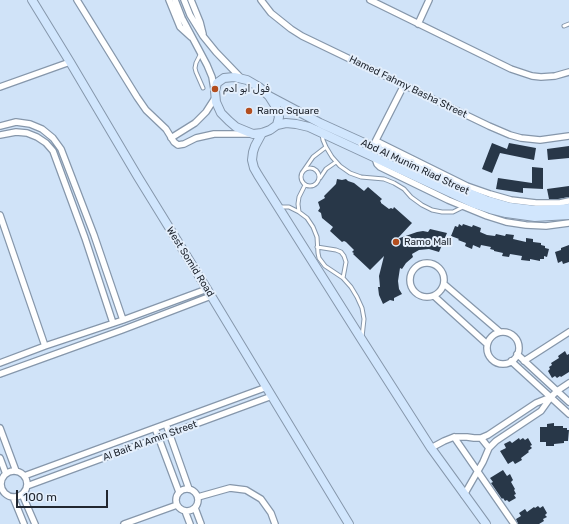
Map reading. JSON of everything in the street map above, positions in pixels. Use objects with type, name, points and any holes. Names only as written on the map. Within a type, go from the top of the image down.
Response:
[{"type":"street","name":"West Somid Road","points":[[32,0],[349,524]]},
{"type":"street","points":[[77,0],[137,97],[146,110],[166,129],[171,138],[176,144],[181,145],[201,136],[214,134],[262,133],[270,130],[276,125],[279,117],[278,112],[269,96],[259,87],[246,80],[234,77],[224,78],[217,83],[215,95],[211,105],[201,118],[171,138]]},
{"type":"street","points":[[170,0],[180,27],[194,41]]},
{"type":"street","points":[[175,0],[182,18],[212,77],[215,95],[221,113],[236,127],[253,134]]},
{"type":"street","points":[[184,0],[190,15],[203,36],[242,79]]},
{"type":"street","points":[[191,0],[200,22],[203,36]]},
{"type":"street","name":"Hamed Fahmy Basha Street","points":[[261,0],[271,13],[281,22],[302,36],[489,126],[521,138],[540,140],[569,136]]},
{"type":"street","points":[[370,0],[510,69],[532,76],[549,77],[562,75],[569,72]]},
{"type":"street","points":[[418,24],[429,0]]},
{"type":"street","points":[[0,87],[70,62]]},
{"type":"street","points":[[372,156],[374,144],[404,85]]},
{"type":"street","name":"Abd Al Munim Riad Street","points":[[269,96],[320,123],[374,144],[466,188],[486,200],[510,207],[536,210],[569,208]]},
{"type":"street","points":[[0,118],[1,125],[16,122],[30,124],[42,129],[53,138],[61,149],[94,235],[118,322]]},
{"type":"street","name":"Abd Al Munim Riad Street","points":[[276,125],[286,123],[296,124],[322,133],[372,156],[404,175],[475,204],[506,213],[535,217],[569,215]]},
{"type":"street","points":[[0,135],[16,132],[27,133],[46,143],[53,152],[85,238],[122,330]]},
{"type":"street","points":[[262,133],[255,146],[252,160],[258,175],[277,206],[316,260],[362,340],[431,448],[486,524]]},
{"type":"street","points":[[404,175],[463,207],[491,218],[526,225],[546,226],[569,223]]},
{"type":"street","points":[[466,188],[511,200],[536,203],[569,201]]},
{"type":"street","points":[[0,214],[45,346]]},
{"type":"street","points":[[85,238],[94,235]]},
{"type":"street","points":[[421,263],[431,263],[440,269],[443,274],[444,284],[442,289],[434,296],[423,296],[414,291],[411,286],[410,275],[412,270],[421,263]]},
{"type":"street","points":[[444,284],[500,332]]},
{"type":"street","points":[[0,364],[45,346],[209,293]]},
{"type":"street","points":[[0,374],[122,330],[209,293]]},
{"type":"street","points":[[434,296],[488,344]]},
{"type":"street","points":[[500,332],[505,332],[514,336],[518,345],[517,354],[511,361],[501,364],[492,359],[487,350],[492,336],[500,332]]},
{"type":"street","points":[[524,361],[569,332]]},
{"type":"street","points":[[517,354],[569,402]]},
{"type":"street","points":[[511,361],[569,414]]},
{"type":"street","points":[[464,494],[483,462],[489,448],[496,441],[541,411],[550,397],[569,383]]},
{"type":"street","name":"Al Bait Al Amin Street","points":[[24,476],[267,387]]},
{"type":"street","name":"Al Bait Al Amin Street","points":[[27,486],[272,396]]},
{"type":"street","points":[[431,448],[454,437],[481,438],[488,435],[536,403],[550,397]]},
{"type":"street","points":[[166,424],[189,490]]},
{"type":"street","points":[[0,428],[16,471]]},
{"type":"street","points":[[155,428],[179,492]]},
{"type":"street","points":[[454,437],[514,524]]},
{"type":"street","points":[[481,438],[489,448]]},
{"type":"street","points":[[0,458],[6,474]]},
{"type":"street","points":[[11,471],[16,471],[22,473],[27,482],[27,486],[22,494],[13,497],[2,493],[1,484],[2,478],[6,474],[11,471]]},
{"type":"street","points":[[198,497],[230,488],[246,490],[261,499],[271,513],[275,524]]},
{"type":"street","points":[[189,490],[194,492],[198,497],[198,503],[195,508],[190,511],[185,511],[180,509],[177,505],[176,498],[179,492],[189,490]]},
{"type":"street","points":[[22,494],[35,524]]},
{"type":"street","points":[[13,497],[24,524]]},
{"type":"street","points":[[124,524],[177,505]]},
{"type":"street","points":[[195,508],[201,524]]},
{"type":"street","points":[[185,511],[190,524]]},
{"type":"lane","points":[[564,26],[569,24]]},
{"type":"lane","points":[[201,53],[195,68],[203,88]]},
{"type":"lane","points":[[322,133],[326,147],[336,162],[350,173],[361,177],[394,183],[404,189],[422,205],[432,210],[453,212],[463,207]]},
{"type":"lane","points":[[326,147],[313,157],[304,170],[301,179],[305,185],[314,185],[326,169],[336,162]]},
{"type":"lane","points":[[304,170],[310,168],[316,171],[318,173],[319,180]]},
{"type":"lane","points":[[299,212],[299,197],[305,185]]},
{"type":"lane","points":[[277,206],[289,208],[299,212],[307,218],[317,237],[316,260],[343,278],[358,297],[364,319],[362,340]]},
{"type":"lane","points":[[317,247],[341,252],[346,262],[343,278]]},
{"type":"building","points":[[492,143],[507,149],[509,143],[536,148],[534,160],[500,153],[492,173],[482,169]]},
{"type":"building","points":[[569,146],[569,158],[548,160],[547,149]]},
{"type":"building","points":[[532,167],[543,168],[543,189],[523,188],[523,193],[496,189],[498,178],[532,183]]},
{"type":"building","name":"Ramo Mall","points":[[337,179],[346,179],[364,191],[368,187],[382,199],[380,201],[381,203],[389,209],[393,209],[394,207],[412,223],[397,239],[417,232],[428,232],[430,229],[447,233],[444,240],[445,243],[442,245],[439,252],[429,249],[419,250],[412,254],[413,257],[402,269],[400,268],[398,281],[399,289],[402,294],[394,298],[394,301],[390,300],[383,304],[379,295],[379,276],[384,256],[370,270],[353,254],[354,253],[352,252],[354,250],[346,242],[342,242],[330,231],[333,227],[322,218],[321,213],[318,211],[320,208],[318,202],[325,198],[324,196],[336,184]]},
{"type":"building","points":[[569,186],[569,197],[549,199],[547,189]]},
{"type":"building","points":[[459,224],[462,226],[463,224],[472,227],[473,225],[481,228],[480,232],[487,235],[514,235],[513,239],[526,242],[526,238],[533,239],[533,242],[541,243],[541,245],[545,246],[545,248],[549,249],[547,257],[544,256],[544,259],[540,259],[540,261],[530,259],[530,261],[521,260],[522,256],[510,254],[509,257],[502,256],[503,253],[490,249],[491,247],[481,245],[480,248],[473,245],[472,249],[465,246],[466,243],[451,236],[455,226],[458,227]]},
{"type":"building","points":[[569,245],[569,262],[563,264],[562,261],[558,263],[555,252]]},
{"type":"building","points":[[565,351],[567,355],[569,354],[569,372],[561,377],[560,376],[557,378],[555,376],[552,378],[548,371],[550,369],[549,367],[552,365],[551,363],[559,358],[558,356]]},
{"type":"building","points":[[554,423],[554,426],[563,426],[563,428],[567,428],[567,430],[569,430],[568,441],[554,444],[554,446],[546,446],[546,442],[540,442],[540,427],[547,427],[547,424]]},
{"type":"building","points":[[519,438],[520,440],[523,438],[525,440],[528,438],[532,448],[521,458],[522,460],[515,464],[513,461],[508,464],[500,451],[506,448],[504,444],[510,441],[512,443]]},
{"type":"building","points":[[503,470],[507,476],[510,474],[513,480],[511,482],[516,494],[514,495],[516,498],[509,502],[507,500],[505,501],[503,498],[502,499],[491,483],[493,482],[490,478]]},
{"type":"building","points":[[538,506],[540,508],[543,506],[547,513],[545,515],[547,517],[543,519],[544,521],[539,524],[518,524],[516,519],[521,516],[519,513],[525,509],[527,512]]},
{"type":"place","name":"فول ابو ادم","points":[[215,89]]},
{"type":"place","name":"Ramo Square","points":[[249,111]]},
{"type":"place","name":"Ramo Mall","points":[[396,242]]}]
